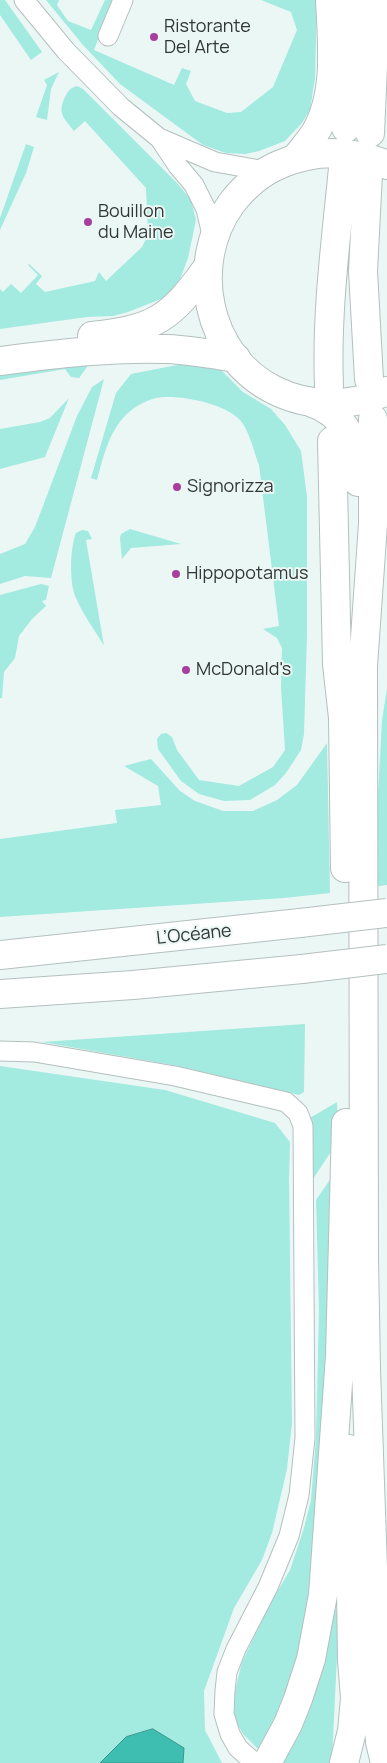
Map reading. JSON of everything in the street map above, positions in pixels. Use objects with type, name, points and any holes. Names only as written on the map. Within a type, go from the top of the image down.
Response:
[{"type":"main road","points":[[296,158],[315,133],[325,110],[330,80],[332,43],[330,0]]},
{"type":"main road","points":[[352,0],[358,131],[376,0]]},
{"type":"main road","points":[[319,394],[273,390],[236,358],[218,331],[213,316],[207,284],[207,268],[213,239],[224,216],[235,200],[253,181],[266,171],[296,158],[320,154],[348,154],[374,160],[366,169],[332,279],[328,359],[319,394],[325,404],[350,402],[374,397],[378,385],[363,271],[366,169]]},
{"type":"main road","points":[[0,347],[103,335],[135,330],[151,324],[165,316],[178,305],[207,268]]},
{"type":"main road","points":[[0,361],[79,351],[166,349],[236,358]]},
{"type":"main road","points":[[319,394],[330,411],[348,431],[356,452],[358,465],[357,558],[351,665],[363,856],[366,1369],[380,1742],[385,1763]]},
{"type":"main road","points":[[257,1762],[288,1724],[298,1699],[311,1659],[323,1595],[340,1356],[345,1163],[347,998],[343,784],[363,666],[373,524],[372,419]]},
{"type":"main road","points":[[332,441],[337,664],[354,725]]},
{"type":"main road","points":[[354,725],[377,667],[387,598]]},
{"type":"main road","name":"L’Océane","points":[[0,955],[387,912]]},
{"type":"main road","points":[[0,994],[134,985],[387,959]]},
{"type":"main road","points":[[344,1763],[352,1731],[355,1698],[352,1641],[345,1163]]},
{"type":"street","points":[[24,0],[66,51],[121,107],[159,138],[215,162],[266,171]]},
{"type":"street","points":[[108,36],[123,0]]},
{"type":"street","points":[[159,138],[194,185],[206,209],[213,239]]},
{"type":"street","points":[[0,1051],[34,1052],[175,1076],[286,1102],[298,1113],[303,1126],[305,1438],[299,1495],[289,1536],[268,1587],[236,1649],[227,1672],[224,1691],[224,1714],[230,1734],[238,1748],[257,1762]]},
{"type":"green space","points":[[0,0],[5,0],[42,52],[31,60],[0,15]]},
{"type":"green space","points":[[46,0],[59,0],[57,5],[68,21],[91,30],[105,0],[113,0],[94,50],[174,85],[182,68],[191,71],[186,84],[195,101],[227,113],[241,112],[273,87],[297,30],[291,12],[261,0],[317,0],[315,78],[310,110],[302,123],[285,141],[259,151],[245,154],[226,153],[203,145],[120,84],[83,45]]},
{"type":"green space","points":[[59,72],[51,89],[47,120],[36,117],[47,85],[44,80]]},
{"type":"green space","points":[[77,86],[83,89],[177,183],[191,200],[196,220],[188,258],[180,279],[166,297],[128,312],[113,316],[87,317],[0,329],[0,289],[3,292],[11,284],[21,293],[38,275],[29,264],[42,276],[36,284],[45,292],[95,281],[99,272],[106,281],[142,247],[148,235],[146,188],[85,121],[74,131],[63,116],[62,108],[65,97],[70,90]]},
{"type":"green space","points":[[26,144],[34,147],[26,173],[0,230],[0,218]]},
{"type":"green space","points":[[90,363],[79,378],[71,377],[65,369],[0,380],[0,370]]},
{"type":"green space","points":[[177,365],[202,365],[220,369],[243,392],[271,409],[285,425],[301,451],[307,497],[307,634],[304,734],[301,750],[286,773],[275,785],[250,800],[224,801],[199,794],[181,781],[158,749],[157,739],[161,734],[166,733],[172,737],[177,750],[199,780],[239,786],[273,767],[285,750],[281,687],[282,648],[277,638],[263,629],[279,626],[259,465],[246,429],[243,423],[232,413],[212,404],[176,397],[156,398],[135,408],[122,419],[108,443],[97,480],[91,478],[116,393],[131,374]]},
{"type":"green space","points":[[104,379],[51,578],[25,576],[0,584],[0,554],[25,544],[35,527],[77,416],[92,387]]},
{"type":"green space","points":[[69,398],[45,457],[0,469],[0,429],[40,422],[50,418]]},
{"type":"green space","points":[[130,529],[181,544],[131,548],[122,559],[121,534]]},
{"type":"green space","points":[[82,530],[88,531],[92,539],[86,540],[104,646],[79,604],[72,584],[72,547],[76,533]]},
{"type":"green space","points":[[41,584],[49,586],[46,600],[42,601],[46,606],[32,619],[19,636],[15,658],[4,672],[2,698],[0,698],[0,595]]},
{"type":"green space","points":[[387,688],[387,885],[373,887],[382,721]]},
{"type":"green space","points":[[327,743],[330,893],[284,898],[0,917],[0,839],[117,823],[115,810],[161,805],[158,786],[124,766],[151,759],[180,791],[195,801],[223,811],[253,811],[277,800],[297,785]]},
{"type":"green space","points":[[305,1024],[304,1092],[299,1095],[178,1066],[42,1042]]},
{"type":"green space","points":[[0,1066],[165,1090],[275,1123],[290,1142],[292,1423],[287,1469],[272,1533],[262,1560],[234,1608],[204,1691],[205,1730],[222,1763],[0,1763]]},
{"type":"green space","points":[[337,1102],[338,1141],[313,1179],[310,1118]]},
{"type":"green space","points":[[338,1168],[319,1523],[306,1629],[283,1709],[259,1750],[243,1734],[234,1719],[235,1691],[242,1662],[270,1604],[290,1570],[311,1500],[316,1438],[319,1312],[316,1200]]},
{"type":"green space","points":[[335,1609],[339,1615],[332,1759],[329,1763],[281,1763],[328,1616]]},
{"type":"water","points":[[153,1729],[184,1748],[183,1763],[100,1763],[126,1737]]},
{"type":"place","name":"Ristorante Del Arte","points":[[154,37]]},
{"type":"place","name":"Bouillon du Maine","points":[[88,222]]},
{"type":"place","name":"Signorizza","points":[[177,487]]},
{"type":"place","name":"Hippopotamus","points":[[176,574]]},
{"type":"place","name":"McDonald's","points":[[186,670]]}]
